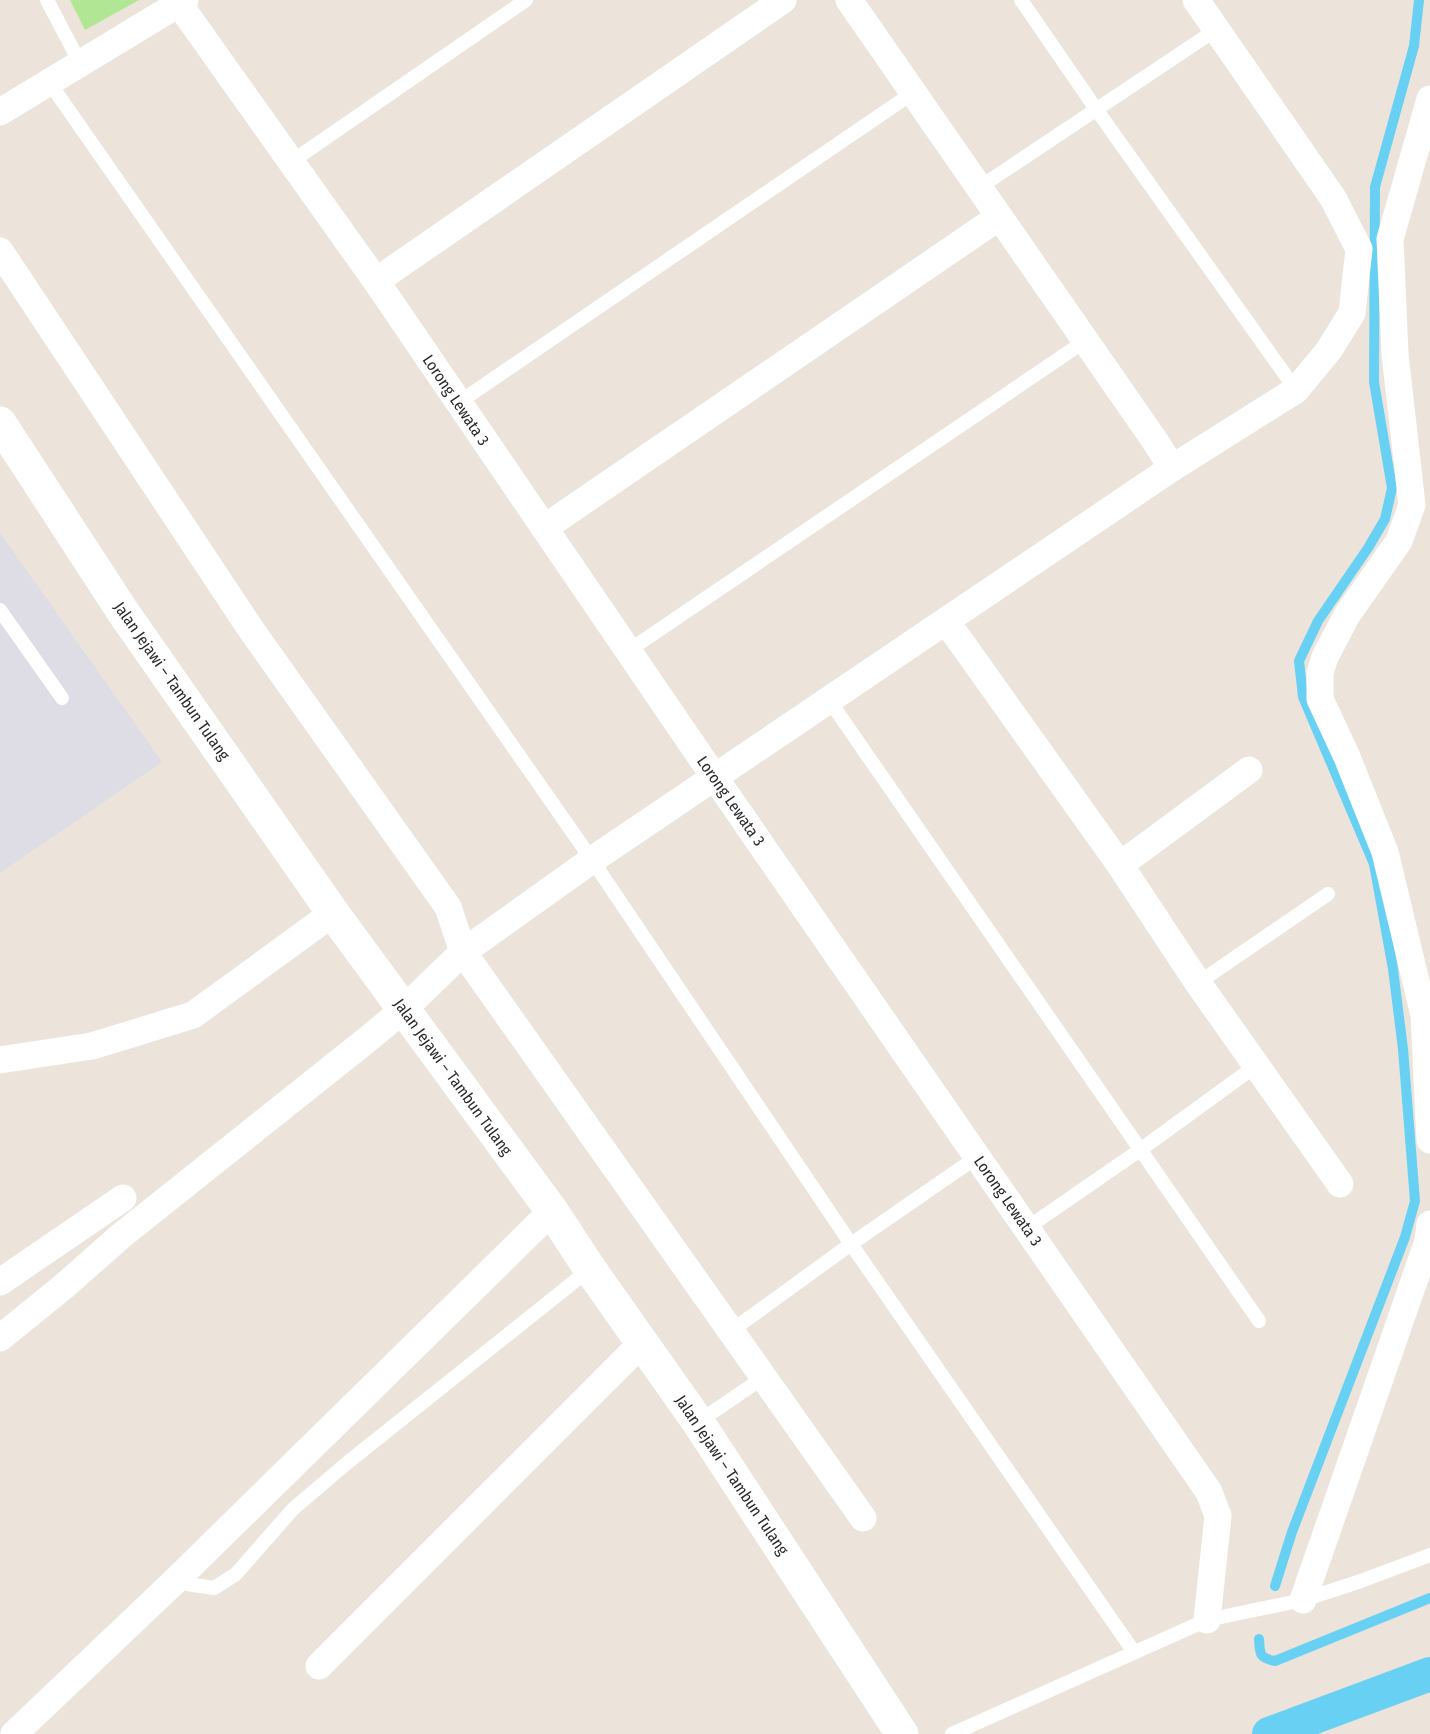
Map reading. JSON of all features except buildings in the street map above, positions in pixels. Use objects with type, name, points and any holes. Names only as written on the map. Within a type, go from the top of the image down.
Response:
[{"type":"street","points":[[376,281],[783,0]]},
{"type":"street","points":[[849,0],[1172,468]]},
{"type":"street","points":[[0,1338],[122,1235],[404,1009],[463,952],[592,860],[1172,468],[1296,390],[1329,350],[1352,313],[1359,249],[1333,198],[1196,0]]},
{"type":"street","points":[[0,111],[182,2]]},
{"type":"street","name":"Lorong Lewata 3","points":[[182,2],[1209,1492],[1218,1516],[1207,1620]]},
{"type":"street","points":[[1430,99],[1390,239],[1395,354],[1412,505],[1399,541],[1347,615],[1325,657],[1320,674],[1320,699],[1347,757],[1385,852],[1424,1016],[1430,1140]]},
{"type":"street","points":[[544,528],[999,217]]},
{"type":"street","points":[[0,251],[250,628],[448,907],[463,952],[863,1518]]},
{"type":"street","name":"Jalan Jejawi – Tambun Tulang","points":[[0,423],[123,612],[333,913],[552,1211],[698,1422],[902,1734]]},
{"type":"street","points":[[946,621],[1120,865],[1198,983],[1340,1184]]},
{"type":"street","points":[[1120,865],[1249,770]]},
{"type":"street","points":[[0,1060],[92,1046],[193,1015],[333,913]]},
{"type":"street","points":[[0,1282],[123,1198]]},
{"type":"street","points":[[14,1734],[174,1582],[552,1211]]},
{"type":"street","points":[[1303,1599],[1428,1240],[1430,1224]]},
{"type":"street","points":[[319,1666],[642,1343]]},
{"type":"lane","points":[[47,0],[80,63]]},
{"type":"lane","points":[[291,162],[526,0]]},
{"type":"lane","points":[[1021,0],[1296,390]]},
{"type":"lane","points":[[980,187],[1216,29]]},
{"type":"lane","points":[[49,82],[592,860],[851,1244],[1134,1653]]},
{"type":"lane","points":[[458,404],[914,93]]},
{"type":"lane","points":[[628,651],[1085,341]]},
{"type":"lane","points":[[0,610],[62,698]]},
{"type":"lane","points":[[829,700],[1259,1321]]},
{"type":"lane","points":[[1198,983],[1328,894]]},
{"type":"lane","points":[[1027,1228],[1257,1065]]},
{"type":"lane","points":[[731,1331],[977,1156]]},
{"type":"lane","points":[[174,1582],[214,1588],[236,1574],[293,1509],[590,1269]]},
{"type":"lane","points":[[698,1422],[764,1377]]},
{"type":"lane","points":[[952,1734],[1207,1620],[1303,1599],[1361,1581],[1430,1555]]},
{"type":"shaded area","points":[[0,533],[162,762],[0,873]]},
{"type":"green space","points":[[70,0],[139,0],[85,30]]},
{"type":"waterway","points":[[1275,1586],[1292,1532],[1405,1237],[1415,1201],[1403,1049],[1393,969],[1374,864],[1303,697],[1299,661],[1318,621],[1385,519],[1392,488],[1374,382],[1375,187],[1414,46],[1419,0]]},
{"type":"waterway","points":[[1259,1639],[1263,1657],[1275,1661],[1430,1598]]},
{"type":"waterway","points":[[1269,1734],[1430,1674]]}]
